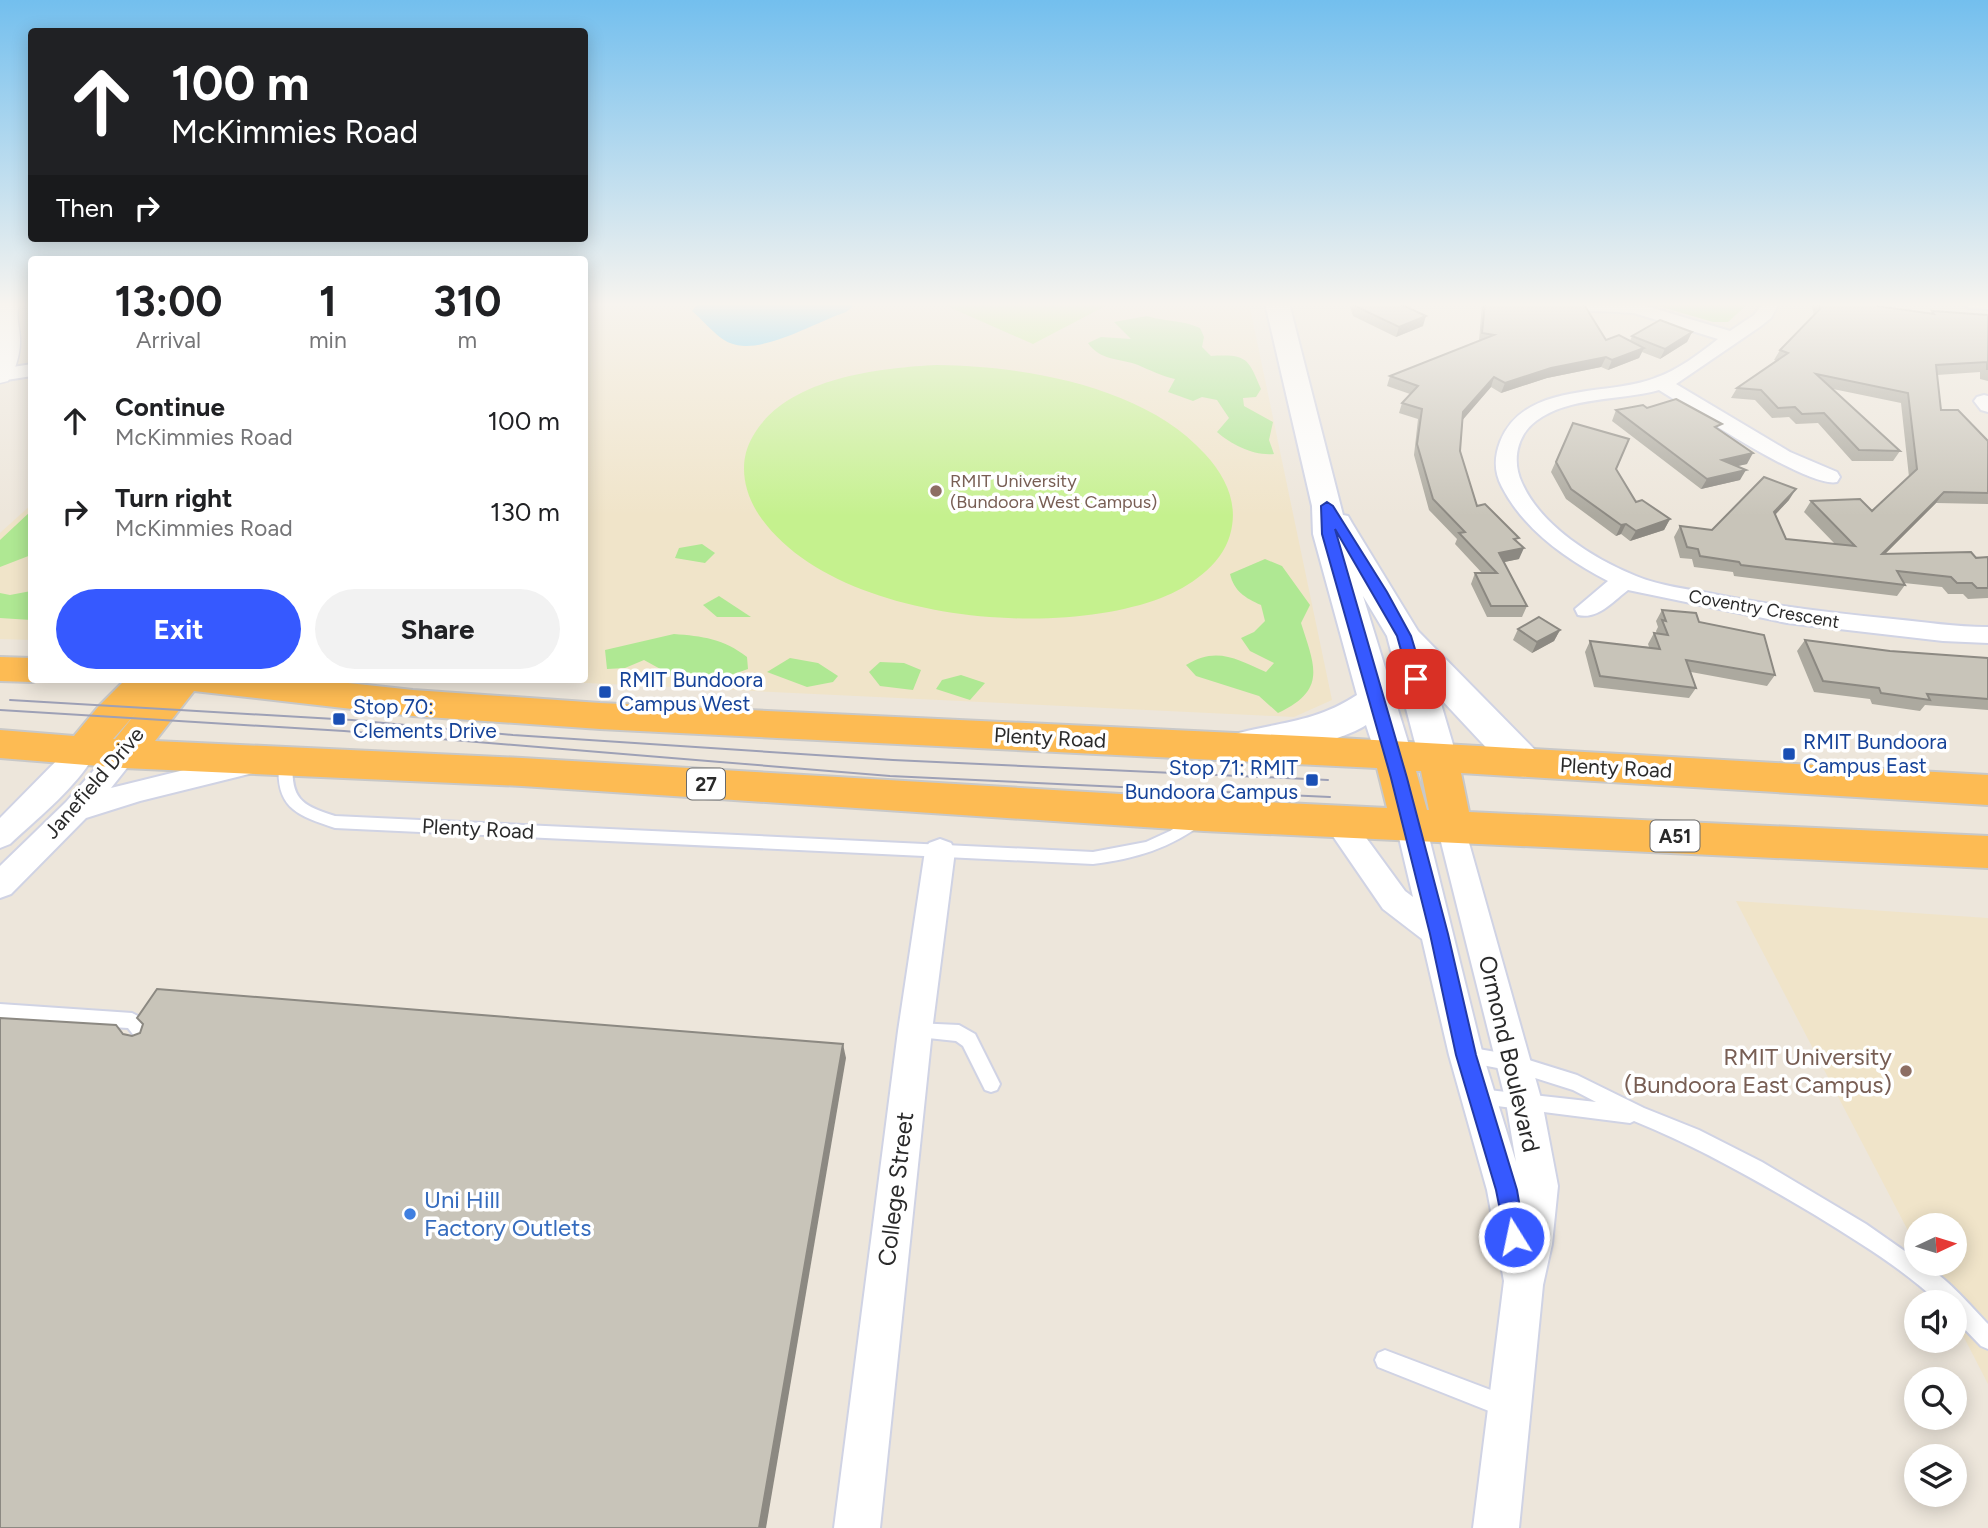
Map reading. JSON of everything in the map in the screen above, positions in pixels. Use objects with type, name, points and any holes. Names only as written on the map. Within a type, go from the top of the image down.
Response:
[{"type":"highway","points":[[0,669],[28,670]]},
{"type":"highway","name":"Janefield Drive","points":[[83,751],[111,716],[144,683]]},
{"type":"highway","name":"Janefield Drive","points":[[124,754],[181,683]]},
{"type":"highway","name":"Plenty Road","points":[[232,683],[413,703],[600,716],[1393,755],[1988,790]]},
{"type":"highway","name":"27","points":[[0,744],[124,754],[523,772],[1204,815],[1452,826]]},
{"type":"highway","points":[[1393,755],[1411,825]]},
{"type":"highway","points":[[1438,758],[1452,826]]},
{"type":"highway","name":"A51","points":[[1452,826],[1988,852]]},
{"type":"main road","points":[[1295,374],[1327,506],[1329,534],[1375,701],[1393,755]]},
{"type":"main road","points":[[1327,506],[1404,636],[1438,758]]},
{"type":"main road","points":[[1404,636],[1524,763]]},
{"type":"main road","points":[[1235,747],[1324,728],[1348,719],[1375,701]]},
{"type":"street","name":"Coventry Crescent","points":[[1677,374],[1661,383],[1565,401],[1533,414],[1510,439],[1506,454],[1508,474],[1515,493],[1534,517],[1572,550],[1624,581],[1726,606],[1806,618],[1988,635]]},
{"type":"street","points":[[1661,383],[1783,456],[1829,477]]},
{"type":"street","points":[[1587,609],[1624,581]]},
{"type":"street","points":[[0,744],[0,762]]},
{"type":"street","name":"Janefield Drive","points":[[0,836],[83,751]]},
{"type":"street","name":"Janefield Drive","points":[[0,885],[76,810],[124,754]]},
{"type":"street","points":[[76,810],[140,790],[274,761]]},
{"type":"street","points":[[1338,821],[1394,900],[1439,934]]},
{"type":"street","name":"Ormond Boulevard","points":[[1411,825],[1466,1055],[1506,1190],[1523,1285]]},
{"type":"street","name":"Ormond Boulevard","points":[[1452,826],[1524,1102],[1539,1186],[1533,1244],[1523,1285],[1496,1528]]},
{"type":"street","name":"College Street","points":[[856,1528],[915,1031],[940,851]]},
{"type":"lane","name":"Plenty Road","points":[[274,761],[292,800],[303,813],[335,822],[1093,858],[1133,854],[1181,833],[1204,815]]},
{"type":"lane","points":[[0,1012],[132,1021],[148,1040]]},
{"type":"lane","points":[[915,1031],[959,1032],[969,1040],[991,1084]]},
{"type":"lane","points":[[1466,1055],[1513,1063],[1577,1083],[1638,1115],[1693,1136],[1778,1182],[1859,1231],[1939,1290]]},
{"type":"lane","points":[[1477,1097],[1638,1115]]},
{"type":"lane","points":[[1967,1317],[1988,1339]]},
{"type":"lane","points":[[1385,1360],[1508,1407]]},
{"type":"shaded area","name":"RMIT University (Bundoora West Campus)","points":[[588,374],[1264,374],[1332,700],[1294,717],[585,683],[588,683]]},
{"type":"shaded area","points":[[28,508],[28,640],[0,639],[0,533]]},
{"type":"shaded area","name":"RMIT University (Bundoora East Campus)","points":[[1736,901],[1988,918],[1988,1384],[1967,1343],[1967,1290],[1939,1290],[1931,1276],[1967,1276],[1967,1213],[1904,1213],[1904,1223]]},
{"type":"green space","points":[[857,374],[1034,374],[1081,384],[1116,396],[1150,412],[1180,431],[1205,454],[1219,472],[1229,491],[1233,512],[1226,546],[1203,574],[1161,598],[1115,611],[1062,618],[1004,618],[945,612],[888,598],[836,578],[792,550],[759,515],[749,496],[744,476],[748,446],[768,416],[787,401],[835,380]]},
{"type":"green space","points":[[1254,374],[1261,389],[1256,397],[1243,398],[1244,406],[1273,422],[1269,440],[1274,454],[1244,449],[1229,441],[1217,432],[1229,418],[1217,400],[1202,397],[1193,401],[1168,392],[1175,379],[1160,375]]},
{"type":"green space","points":[[28,514],[28,556],[0,567],[0,540]]},
{"type":"green space","points":[[702,544],[715,553],[705,563],[675,558],[679,548]]},
{"type":"green space","points":[[1265,559],[1282,566],[1310,605],[1301,623],[1313,665],[1311,686],[1294,704],[1278,713],[1259,696],[1196,676],[1186,665],[1197,659],[1217,655],[1236,659],[1266,672],[1274,663],[1250,651],[1241,638],[1254,632],[1265,621],[1261,605],[1241,593],[1230,574]]},
{"type":"green space","points":[[28,592],[28,620],[0,618],[0,593],[10,595]]},
{"type":"green space","points":[[719,596],[751,617],[717,617],[703,605]]},
{"type":"green space","points":[[674,634],[703,637],[730,646],[747,657],[748,669],[728,676],[673,676],[644,660],[625,668],[607,669],[605,650]]},
{"type":"green space","points":[[790,658],[818,663],[838,676],[833,682],[807,687],[767,672]]},
{"type":"green space","points":[[880,662],[904,663],[921,670],[913,690],[880,686],[869,672]]},
{"type":"green space","points":[[961,675],[985,683],[970,700],[936,689],[942,680]]},
{"type":"building","points":[[1532,374],[1505,383],[1494,377],[1463,412],[1460,451],[1477,506],[1485,504],[1519,538],[1514,539],[1524,548],[1499,553],[1527,606],[1491,606],[1475,573],[1497,573],[1459,533],[1465,532],[1433,499],[1417,444],[1422,409],[1402,403],[1418,386],[1390,376]]},
{"type":"building","points":[[1757,374],[1816,374],[1900,451],[1859,450],[1824,413],[1802,414],[1795,407],[1778,408],[1761,390],[1737,388]]},
{"type":"building","points":[[1817,374],[1937,374],[1941,410],[1958,410],[1988,441],[1988,493],[1944,492],[1882,554],[1971,552],[1976,558],[1988,557],[1988,588],[1977,588],[1972,583],[1957,583],[1951,577],[1897,571],[1905,585],[1741,565],[1739,562],[1700,556],[1698,549],[1687,547],[1680,526],[1712,530],[1764,477],[1796,489],[1774,512],[1786,539],[1855,546],[1811,501],[1860,499],[1872,511],[1917,469],[1908,393]]},
{"type":"building","points":[[1676,399],[1722,424],[1715,427],[1753,453],[1722,460],[1746,470],[1707,479],[1616,410],[1643,405],[1647,408]]},
{"type":"building","points":[[1573,423],[1629,439],[1616,469],[1636,502],[1642,500],[1670,519],[1636,531],[1626,524],[1621,525],[1571,489],[1556,462]]},
{"type":"building","points":[[1662,610],[1696,613],[1699,622],[1764,635],[1775,675],[1686,660],[1696,688],[1600,676],[1590,641],[1660,649],[1654,633],[1668,635],[1662,620],[1666,621]]},
{"type":"building","points":[[1539,617],[1560,630],[1537,642],[1518,629]]},
{"type":"building","points":[[1805,640],[1890,651],[1988,658],[1988,699],[1927,694],[1930,700],[1881,693],[1879,688],[1823,681]]},
{"type":"building","name":"Uni Hill Factory Outlets","points":[[157,989],[843,1044],[759,1528],[0,1528],[0,1018],[116,1025],[123,1034],[132,1036],[140,1033],[143,1024],[137,1018]]},
{"type":"tram line","points":[[10,700],[352,720],[513,735],[893,760],[1328,780]]},
{"type":"tram line","points":[[0,710],[344,731],[890,776],[1330,797]]},
{"type":"place","name":"RMIT University (Bundoora West Campus)","points":[[936,491]]},
{"type":"place","name":"RMIT Bundoora Campus West","points":[[605,692]]},
{"type":"place","name":"Stop 70: Clements Drive","points":[[339,719]]},
{"type":"place","name":"RMIT Bundoora Campus East","points":[[1789,754]]},
{"type":"place","name":"Stop 71: RMIT Bundoora Campus","points":[[1312,780]]},
{"type":"place","name":"RMIT University (Bundoora East Campus)","points":[[1906,1071]]},
{"type":"place","name":"Uni Hill Factory Outlets","points":[[410,1214]]},
{"type":"route","points":[[1416,679],[1404,636],[1327,506],[1329,534],[1362,658],[1393,755],[1439,934],[1466,1055],[1506,1190],[1514,1237]]}]
